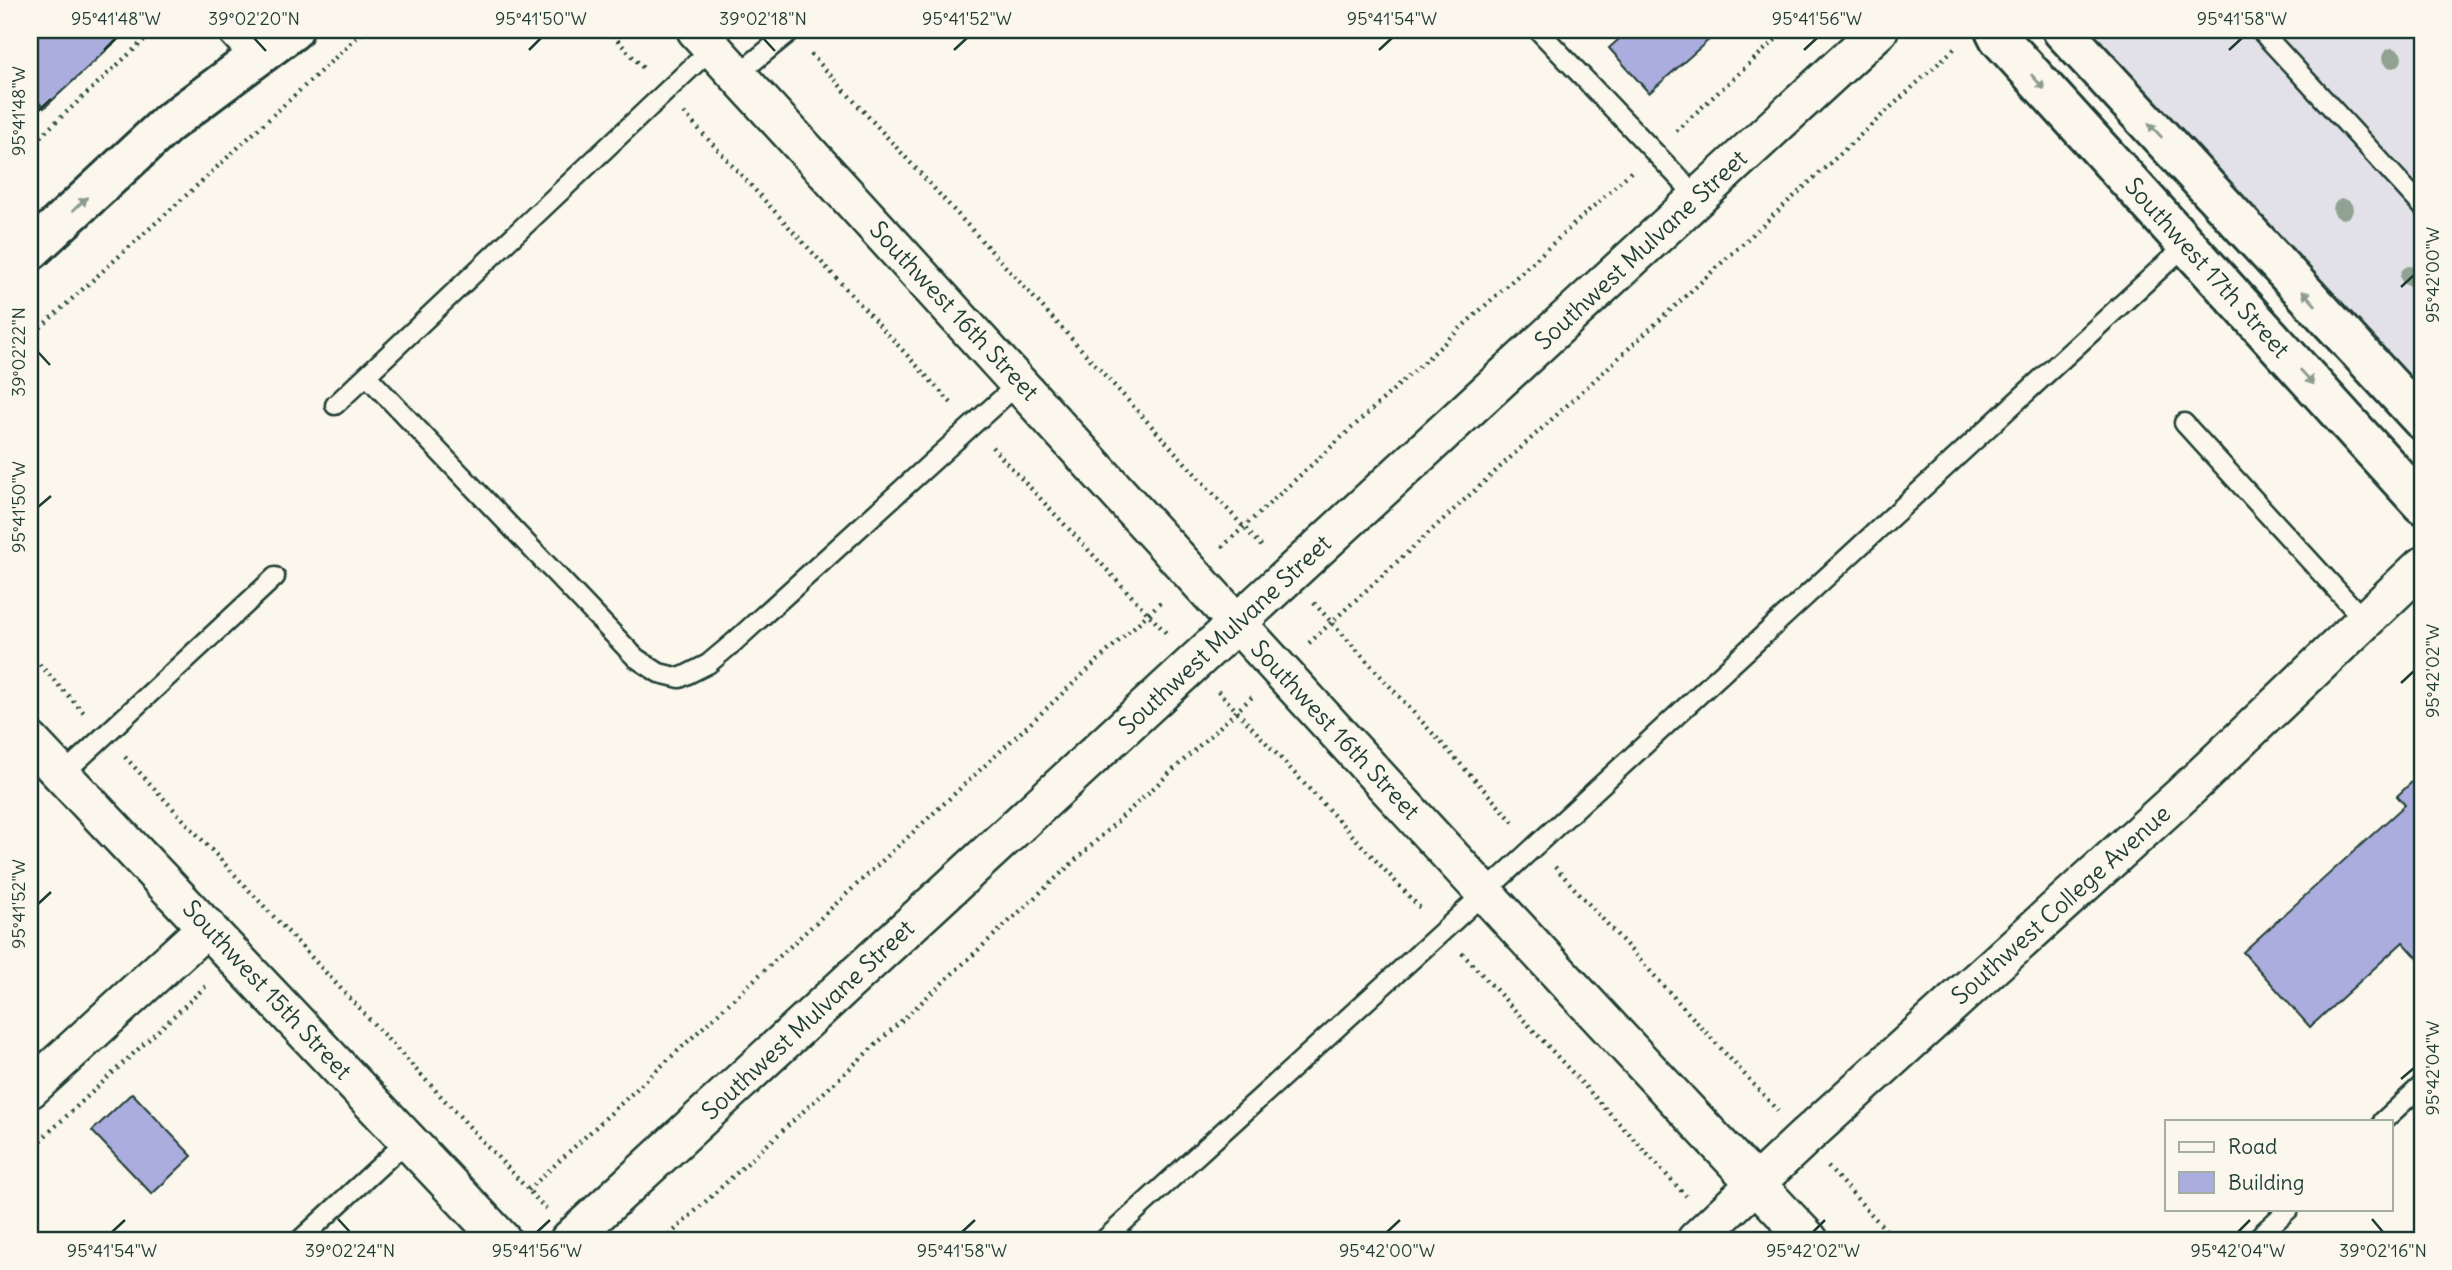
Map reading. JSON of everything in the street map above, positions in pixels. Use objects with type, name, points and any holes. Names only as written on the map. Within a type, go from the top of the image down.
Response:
[{"type":"main road","points":[[30,251],[167,124],[248,42],[293,30]]},
{"type":"main road","name":"Southwest 17th Street","points":[[1995,30],[1999,38],[2422,504]]},
{"type":"main road","points":[[2062,30],[2422,420]]},
{"type":"street","name":"Southwest Mulvane Street","points":[[571,1239],[1880,30]]},
{"type":"street","name":"Southwest 16th Street","points":[[704,39],[1020,382],[1279,671],[1810,1240]]},
{"type":"street","name":"Southwest College Avenue","points":[[1696,1240],[1803,1139],[2183,794],[2422,566]]},
{"type":"street","name":"Southwest 15th Street","points":[[30,741],[502,1240]]},
{"type":"street","points":[[30,1089],[207,927]]},
{"type":"lane","points":[[1538,30],[1698,198]]},
{"type":"lane","points":[[2260,30],[2422,206]]},
{"type":"lane","points":[[737,75],[791,31]]},
{"type":"lane","points":[[335,405],[704,39]]},
{"type":"lane","points":[[1104,1240],[2186,245]]},
{"type":"lane","points":[[367,376],[636,658],[659,673],[680,678],[708,664],[733,643],[1020,382]]},
{"type":"lane","points":[[2184,423],[2365,621]]},
{"type":"lane","points":[[62,775],[275,577]]},
{"type":"lane","points":[[2384,1120],[2422,1085]]},
{"type":"lane","points":[[300,1240],[408,1140]]},
{"type":"lane","points":[[2255,1240],[2288,1210]]},
{"type":"path","points":[[30,146],[155,30]]},
{"type":"path","points":[[30,337],[365,30]]},
{"type":"path","points":[[528,1190],[1193,573],[1786,30]]},
{"type":"path","points":[[791,31],[1895,1240]]},
{"type":"path","points":[[30,654],[571,1239]]},
{"type":"path","points":[[30,1150],[208,983]]},
{"type":"shaded area","points":[[2077,30],[2422,30],[2422,402]]},
{"type":"building","points":[[30,30],[126,32],[44,108],[30,93]]},
{"type":"building","points":[[1629,30],[1704,30],[1711,38],[1649,93],[1609,48]]},
{"type":"building","points":[[2422,769],[2422,963],[2403,942],[2310,1027],[2243,952],[2405,805],[2397,796]]},
{"type":"building","points":[[132,1093],[192,1156],[152,1194],[92,1131]]}]
